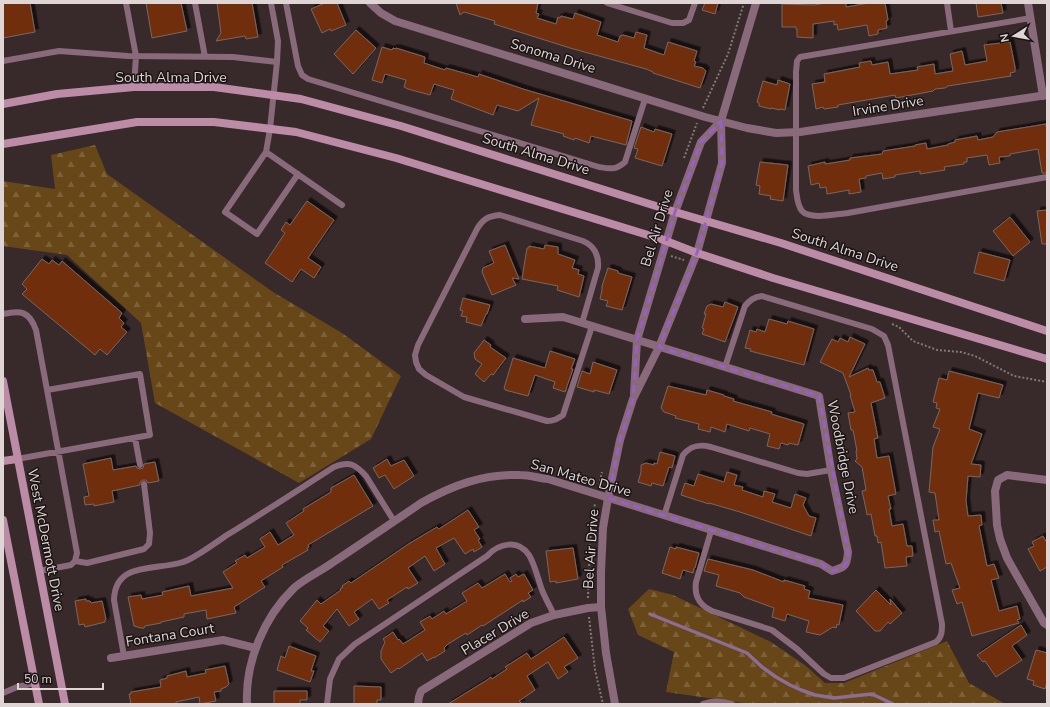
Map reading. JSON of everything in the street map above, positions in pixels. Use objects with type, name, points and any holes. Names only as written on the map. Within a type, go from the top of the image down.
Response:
[{"type":"main road","name":"South Alma Drive","points":[[3,104],[57,94],[134,87],[214,88],[300,99],[400,126],[675,212],[787,245],[1047,331]]},
{"type":"main road","points":[[3,144],[136,122],[214,122],[296,132],[396,158],[666,242],[773,278],[1047,359]]},
{"type":"main road","name":"West McDermott Drive","points":[[3,381],[65,704]]},
{"type":"main road","points":[[3,461],[17,458]]},
{"type":"main road","points":[[3,520],[39,704]]},
{"type":"street","name":"Sonoma Drive","points":[[370,3],[381,13],[395,21],[645,99],[732,124]]},
{"type":"street","name":"Bel Air Drive","points":[[615,704],[606,653],[601,607],[603,528],[608,498],[620,440],[633,399],[659,347],[696,253],[722,163],[721,121],[756,3]]},
{"type":"street","points":[[1028,3],[1045,96]]},
{"type":"street","name":"Irvine Drive","points":[[732,124],[776,133],[796,132],[1045,96]]},
{"type":"street","name":"Bel Air Drive","points":[[633,399],[637,340],[675,212],[701,142],[721,121]]},
{"type":"street","name":"Woodbridge Drive","points":[[525,319],[563,317],[819,396],[831,470],[848,552],[847,562],[843,568]]},
{"type":"street","name":"San Mateo Drive","points":[[247,704],[249,675],[262,632],[278,608],[295,588],[394,521],[441,492],[474,479],[522,475],[548,479],[821,564],[832,571],[843,568]]},
{"type":"street","points":[[1047,480],[1006,475],[998,480],[994,491],[996,518],[1000,539],[1013,568],[1047,626]]},
{"type":"street","name":"Placer Drive","points":[[418,704],[418,697],[421,691],[531,623],[554,615],[601,607]]},
{"type":"street","name":"Fontana Court","points":[[111,658],[223,640],[256,648]]},
{"type":"lane","points":[[126,3],[136,56],[134,87]]},
{"type":"lane","points":[[195,3],[205,57]]},
{"type":"lane","points":[[271,3],[278,40],[270,129],[266,152],[225,212],[257,234],[298,174]]},
{"type":"lane","points":[[286,3],[298,66],[302,75],[308,80],[599,168],[619,168],[625,162],[645,99]]},
{"type":"lane","points":[[607,3],[672,23],[689,20],[695,3]]},
{"type":"lane","points":[[947,3],[951,31]]},
{"type":"lane","points":[[1031,18],[800,57],[797,61],[796,72],[796,190],[798,204],[802,211],[809,216],[848,213],[1047,177]]},
{"type":"lane","points":[[3,62],[59,51],[136,56],[233,57],[277,62]]},
{"type":"lane","points":[[266,152],[342,205]]},
{"type":"lane","points":[[582,322],[598,268],[599,261],[594,248],[583,241],[500,215],[492,215],[486,218],[477,229],[418,345],[415,355],[416,362],[419,370],[464,397],[547,421],[552,421],[563,415],[592,326]]},
{"type":"lane","points":[[711,531],[696,582],[696,596],[700,603],[712,611],[772,630],[784,638],[824,674],[831,678],[844,678],[936,642],[940,638],[942,633],[940,616],[888,345],[884,336],[872,329],[762,296],[755,297],[749,300],[745,306],[724,367]]},
{"type":"lane","points":[[3,314],[16,311],[23,313],[33,321],[36,330],[77,554],[75,561],[71,565],[39,571]]},
{"type":"lane","points":[[17,458],[150,435],[140,374],[47,390]]},
{"type":"lane","points":[[135,438],[140,465]]},
{"type":"lane","points":[[664,516],[684,455],[688,450],[695,446],[711,446],[798,473],[807,474],[831,470]]},
{"type":"lane","points":[[124,656],[114,600],[114,591],[118,582],[125,574],[133,571],[183,562],[334,467],[347,463],[354,465],[361,471],[366,476],[394,521]]},
{"type":"lane","points":[[75,561],[87,563],[144,549],[149,544],[150,533],[144,484]]},
{"type":"lane","points":[[327,704],[330,679],[340,659],[355,644],[487,556],[493,549],[500,545],[509,544],[517,546],[530,556],[543,592],[554,615]]},
{"type":"lane","points":[[3,693],[17,687],[35,683]]},
{"type":"lane","points":[[703,704],[711,701],[732,704]]},
{"type":"highlighted area","points":[[721,121],[722,163],[697,253],[659,347],[819,396],[848,552],[847,562],[843,568],[832,571],[821,564],[608,498],[620,440],[633,399],[637,340],[675,212],[701,142]]},
{"type":"green space","points":[[95,145],[107,174],[273,292],[342,333],[401,376],[371,439],[299,483],[155,403],[141,323],[67,255],[3,246],[3,181],[55,189],[51,155]]},
{"type":"green space","points":[[649,589],[673,595],[771,642],[806,666],[825,683],[844,683],[947,641],[969,683],[1005,704],[750,704],[666,692],[674,652],[638,635],[628,609]]},
{"type":"building","points":[[3,3],[30,3],[35,32],[3,38]]},
{"type":"building","points":[[146,3],[181,3],[187,31],[152,38]]},
{"type":"building","points":[[217,3],[252,3],[258,37],[246,39],[245,36],[216,41],[221,33]]},
{"type":"building","points":[[325,3],[337,3],[346,25],[331,31],[330,29],[322,33],[311,9]]},
{"type":"building","points":[[456,3],[538,3],[536,13],[539,14],[537,18],[556,24],[558,17],[560,18],[561,16],[573,19],[575,13],[601,22],[597,35],[618,42],[620,36],[623,35],[634,38],[636,32],[647,35],[644,48],[664,55],[668,42],[697,51],[694,66],[703,68],[706,71],[700,88],[653,73],[646,69],[570,48],[494,24],[495,21],[464,12],[460,15]]},
{"type":"building","points":[[705,3],[718,3],[715,14],[702,10]]},
{"type":"building","points":[[825,3],[846,3],[846,7],[869,3],[885,3],[888,20],[886,21],[887,28],[878,30],[878,34],[869,36],[867,25],[838,30],[837,24],[834,25],[834,21],[813,24],[813,38],[797,37],[796,27],[782,27],[782,4],[815,5]]},
{"type":"building","points":[[976,3],[1001,3],[1003,13],[978,17]]},
{"type":"building","points":[[356,30],[376,48],[353,74],[334,54]]},
{"type":"building","points":[[1010,42],[1015,67],[1015,72],[1010,73],[1011,76],[948,86],[945,88],[935,89],[933,91],[896,98],[895,95],[838,105],[838,107],[824,109],[823,107],[816,109],[812,84],[825,82],[824,74],[860,67],[859,63],[871,61],[872,65],[888,62],[890,74],[918,70],[917,67],[934,64],[935,74],[953,71],[950,54],[962,51],[965,65],[987,61],[984,45]]},
{"type":"building","points":[[382,47],[392,50],[393,48],[396,48],[425,57],[424,63],[445,70],[446,68],[478,77],[479,74],[523,89],[632,121],[626,145],[591,136],[589,143],[575,138],[574,140],[563,136],[564,134],[531,125],[539,98],[518,111],[497,105],[493,115],[451,99],[454,90],[434,84],[430,95],[408,89],[404,87],[406,80],[385,74],[382,83],[372,80]]},
{"type":"building","points":[[778,80],[790,84],[785,110],[759,106],[759,103],[757,102],[763,81],[777,85]]},
{"type":"building","points":[[1046,124],[1047,173],[1042,173],[1038,149],[1010,154],[1010,156],[999,157],[1000,163],[989,165],[987,155],[967,158],[967,162],[964,162],[964,164],[944,167],[945,170],[920,174],[920,171],[895,175],[895,177],[883,179],[882,173],[866,176],[866,178],[859,179],[861,192],[849,194],[849,190],[827,194],[826,187],[820,188],[819,183],[811,185],[808,166],[825,162],[825,164],[850,160],[850,158],[882,154],[883,151],[926,143],[927,149],[948,145],[955,142],[955,140],[977,136],[978,140],[993,137],[997,132]]},
{"type":"building","points":[[641,127],[654,132],[655,129],[672,134],[662,166],[635,158],[638,149],[634,148]]},
{"type":"building","points":[[760,162],[788,165],[783,201],[770,199],[771,196],[759,194],[760,186],[756,185]]},
{"type":"building","points":[[307,201],[334,220],[308,258],[321,267],[314,278],[301,269],[292,282],[265,263],[285,233],[281,230],[286,222],[290,225]]},
{"type":"building","points":[[1047,210],[1047,244],[1042,244],[1037,211]]},
{"type":"building","points":[[1010,217],[1030,242],[1013,256],[993,231]]},
{"type":"building","points":[[505,245],[519,279],[512,278],[516,285],[492,295],[482,272],[483,268],[494,263],[489,251]]},
{"type":"building","points":[[545,245],[558,247],[558,254],[575,260],[572,268],[579,270],[578,274],[584,276],[579,297],[557,290],[558,286],[522,279],[527,248],[529,248],[529,246],[544,249]]},
{"type":"building","points":[[979,252],[1010,260],[1004,281],[974,273]]},
{"type":"building","points":[[42,259],[49,264],[52,260],[59,265],[62,261],[122,313],[119,318],[124,323],[121,327],[127,332],[107,355],[100,349],[95,355],[22,294],[27,289],[22,284]]},
{"type":"building","points":[[608,268],[632,277],[622,310],[606,306],[608,301],[600,299],[602,286]]},
{"type":"building","points":[[463,298],[490,305],[481,326],[466,322],[467,317],[461,316],[463,311],[460,310]]},
{"type":"building","points":[[725,302],[738,307],[725,342],[702,334],[704,329],[702,328],[707,306],[711,304],[723,307]]},
{"type":"building","points":[[769,319],[787,324],[788,321],[814,329],[804,365],[750,351],[751,349],[745,348],[750,330],[756,332],[757,329],[765,332]]},
{"type":"building","points":[[850,337],[865,344],[849,377],[868,368],[869,370],[873,370],[877,382],[880,382],[885,398],[871,403],[878,438],[874,439],[877,458],[889,456],[896,494],[888,496],[891,509],[889,509],[892,526],[903,524],[907,546],[912,546],[913,556],[906,557],[907,566],[885,568],[881,542],[878,543],[877,536],[875,536],[871,514],[867,515],[862,491],[866,490],[862,467],[855,461],[857,459],[857,451],[848,413],[855,412],[851,395],[843,373],[820,362],[832,339],[838,342],[840,338],[848,342]]},
{"type":"building","points":[[484,340],[491,345],[490,347],[506,358],[493,375],[491,374],[484,382],[475,374],[482,364],[475,359],[474,353]]},
{"type":"building","points":[[550,351],[575,359],[565,392],[553,388],[555,382],[535,375],[528,396],[505,390],[504,388],[513,358],[545,368]]},
{"type":"building","points":[[593,362],[617,370],[609,394],[594,390],[594,392],[577,387],[582,371],[590,374]]},
{"type":"building","points":[[949,371],[1003,385],[999,398],[978,393],[969,429],[982,434],[971,464],[981,465],[980,477],[968,476],[966,501],[968,516],[981,515],[982,525],[979,526],[987,566],[994,564],[999,578],[991,580],[999,611],[1017,606],[1020,619],[1017,620],[1019,623],[972,636],[962,602],[957,604],[952,590],[960,588],[951,563],[946,564],[939,531],[935,532],[933,520],[939,520],[935,493],[929,492],[933,447],[940,429],[933,427],[940,409],[936,408],[937,403],[933,402],[939,378],[947,380]]},
{"type":"building","points":[[668,386],[706,395],[707,390],[734,399],[733,401],[772,412],[771,414],[804,424],[798,445],[781,443],[779,449],[767,446],[770,434],[750,428],[749,431],[727,424],[725,432],[711,427],[710,432],[698,429],[699,424],[675,418],[676,416],[664,412],[661,408]]},
{"type":"building","points":[[660,452],[675,456],[672,468],[669,467],[663,486],[652,483],[651,486],[638,482],[641,472],[641,465],[646,463],[654,465],[654,463],[657,464]]},
{"type":"building","points":[[111,458],[113,470],[136,466],[140,469],[143,468],[144,464],[155,462],[159,481],[148,483],[146,480],[143,480],[140,482],[140,485],[112,491],[114,502],[94,506],[94,504],[85,505],[84,497],[89,496],[83,464]]},
{"type":"building","points":[[387,459],[391,466],[404,460],[414,476],[394,489],[385,475],[379,478],[373,468]]},
{"type":"building","points":[[727,472],[737,475],[734,485],[743,487],[742,490],[763,497],[764,491],[775,494],[772,502],[791,508],[795,494],[806,498],[803,505],[809,516],[816,518],[811,536],[740,512],[681,495],[685,483],[694,486],[698,474],[724,482]]},
{"type":"building","points":[[354,475],[373,506],[308,545],[308,550],[282,565],[283,567],[261,581],[265,587],[234,607],[236,613],[207,619],[206,610],[184,614],[184,617],[145,626],[144,628],[134,626],[128,597],[141,595],[142,599],[163,595],[162,592],[189,586],[191,596],[233,588],[223,572],[237,563],[235,561],[245,555],[247,558],[265,547],[260,539],[270,532],[278,545],[294,535],[286,523],[304,511],[303,509],[331,492],[331,488]]},
{"type":"building","points":[[468,510],[479,527],[474,530],[480,539],[478,540],[482,547],[474,552],[473,549],[465,554],[454,538],[436,548],[445,564],[434,571],[425,556],[408,568],[418,583],[408,589],[407,587],[387,600],[389,603],[379,609],[372,599],[354,612],[359,619],[349,626],[337,609],[323,626],[329,631],[320,642],[306,630],[308,628],[300,621],[317,600],[321,604],[341,590],[340,589],[343,587],[342,586],[349,581],[351,583],[410,543],[437,527],[439,529]]},
{"type":"building","points":[[1043,536],[1047,543],[1047,567],[1040,571],[1028,549],[1034,546],[1032,542]]},
{"type":"building","points":[[670,547],[676,549],[676,547],[699,553],[693,573],[683,570],[680,579],[662,573]]},
{"type":"building","points":[[573,548],[578,579],[556,583],[556,581],[550,582],[546,551]]},
{"type":"building","points":[[708,559],[753,570],[784,582],[784,580],[805,586],[804,589],[810,591],[808,598],[843,605],[839,625],[837,624],[836,628],[833,627],[820,635],[806,632],[809,621],[787,614],[785,621],[772,617],[774,608],[744,597],[740,593],[716,586],[719,575],[704,571]]},
{"type":"building","points":[[505,574],[510,582],[512,581],[510,578],[516,574],[518,577],[524,574],[533,590],[528,593],[531,597],[523,602],[523,600],[483,626],[482,625],[467,635],[466,633],[448,644],[444,648],[445,651],[434,658],[427,661],[422,653],[391,673],[381,659],[381,651],[385,642],[383,639],[393,632],[398,640],[399,639],[403,644],[425,630],[420,622],[430,616],[432,619],[444,611],[446,614],[467,601],[462,593],[478,583],[482,588]]},
{"type":"building","points":[[876,590],[891,605],[890,599],[902,613],[890,624],[888,622],[880,631],[875,631],[856,611]]},
{"type":"building","points":[[86,599],[86,601],[90,601],[91,603],[102,601],[106,619],[105,622],[85,627],[84,624],[79,625],[75,601]]},
{"type":"building","points":[[1021,625],[1027,635],[1012,646],[1022,660],[996,677],[985,661],[983,662],[977,655]]},
{"type":"building","points":[[564,637],[578,658],[564,667],[568,672],[558,679],[548,662],[527,676],[535,690],[519,701],[522,704],[448,704],[491,677],[492,679],[507,669],[505,667],[527,653],[531,659]]},
{"type":"building","points":[[289,646],[316,656],[311,671],[314,671],[310,682],[277,670],[281,656],[285,658]]},
{"type":"building","points":[[1036,650],[1047,653],[1047,682],[1045,689],[1033,685],[1034,681],[1027,679]]},
{"type":"building","points":[[225,666],[229,684],[221,689],[221,691],[214,692],[216,701],[200,704],[199,697],[176,702],[176,704],[131,704],[129,694],[131,694],[131,692],[161,687],[160,680],[167,678],[167,676],[186,671],[187,677],[206,673],[205,670]]},
{"type":"building","points":[[354,686],[381,687],[381,700],[377,700],[377,704],[354,704]]},
{"type":"building","points":[[274,691],[307,691],[307,700],[300,700],[300,704],[274,704]]},
{"type":"waterway","points":[[650,614],[747,653],[762,667],[776,677],[801,690],[815,695],[834,698],[872,694],[893,704]]}]
